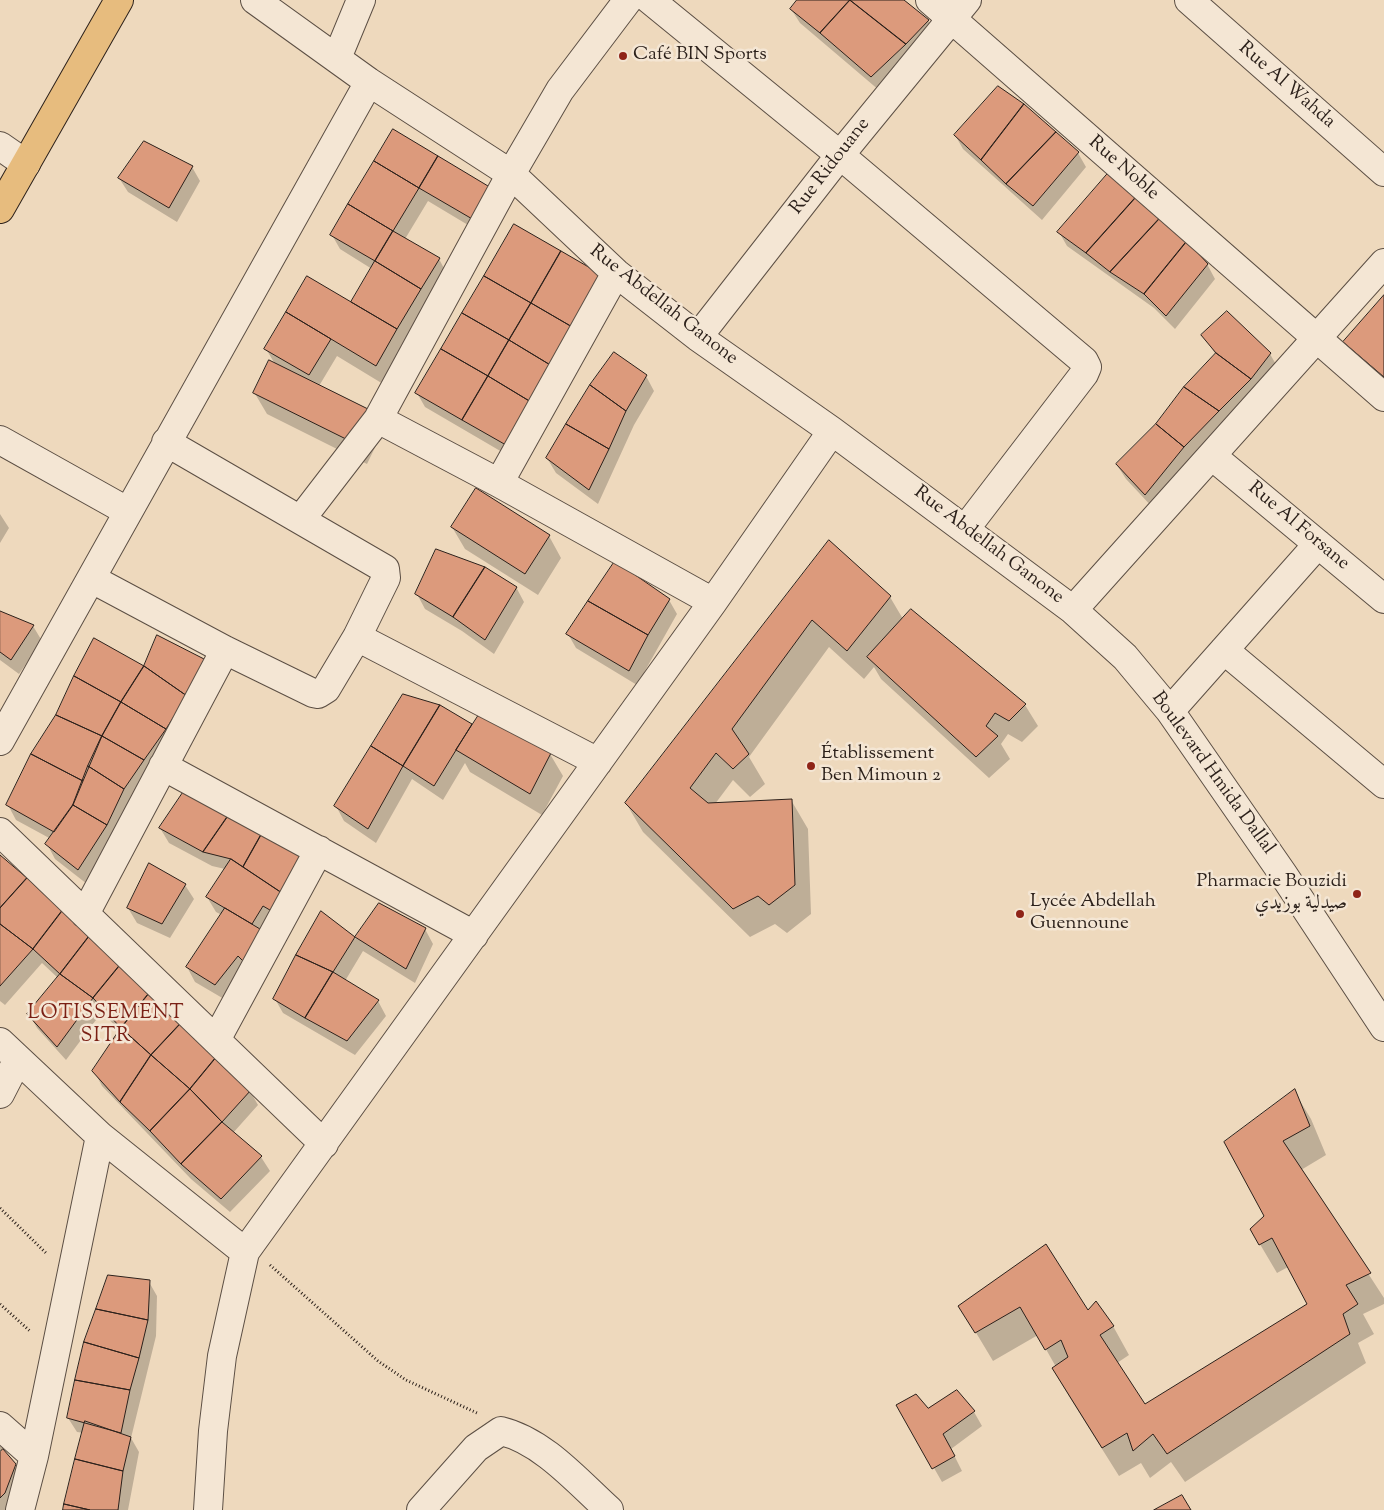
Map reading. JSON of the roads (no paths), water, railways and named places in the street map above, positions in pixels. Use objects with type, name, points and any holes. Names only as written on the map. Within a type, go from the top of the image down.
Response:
[{"type":"main road","points":[[0,209],[119,0]]},
{"type":"street","name":"Rue Abdellah Ganone","points":[[255,0],[369,82],[511,174],[616,274],[698,337],[966,528],[1073,610]]},
{"type":"street","points":[[337,58],[361,0]]},
{"type":"street","points":[[301,518],[378,419],[511,174],[560,90],[628,0]]},
{"type":"street","points":[[650,0],[840,155],[1084,361],[1088,368],[1084,374],[966,528]]},
{"type":"street","name":"Rue Noble","points":[[930,0],[959,9],[1316,339],[1384,397]]},
{"type":"street","name":"Rue Al Wahda","points":[[1188,0],[1384,172]]},
{"type":"street","name":"Rue Ridouane","points":[[698,337],[840,155],[959,9]]},
{"type":"street","points":[[0,741],[92,579],[127,511],[369,82]]},
{"type":"street","points":[[0,146],[26,164]]},
{"type":"street","points":[[1073,610],[1384,264]]},
{"type":"street","points":[[499,482],[616,274]]},
{"type":"street","points":[[378,419],[499,482],[714,602]]},
{"type":"street","points":[[208,1510],[213,1431],[222,1356],[247,1249],[714,602],[832,431]]},
{"type":"street","points":[[0,440],[127,511]]},
{"type":"street","points":[[92,579],[225,650],[318,694],[326,689],[357,637],[386,578],[385,569],[301,518],[166,442]]},
{"type":"street","name":"Rue Al Forsane","points":[[1212,456],[1384,599]]},
{"type":"street","points":[[1170,711],[1318,544]]},
{"type":"street","name":"Boulevard Hmida Dallal","points":[[1073,610],[1125,657],[1170,711],[1283,874],[1384,1027]]},
{"type":"street","points":[[357,637],[598,762]]},
{"type":"street","points":[[85,914],[225,650]]},
{"type":"street","points":[[1224,650],[1384,784]]},
{"type":"street","points":[[163,766],[474,935]]},
{"type":"street","points":[[0,832],[324,1144]]},
{"type":"street","points":[[216,1040],[319,850]]},
{"type":"street","points":[[9,1050],[100,1136],[247,1249]]},
{"type":"street","points":[[0,1094],[9,1050]]},
{"type":"street","points":[[20,1510],[34,1456],[100,1136]]},
{"type":"street","points":[[0,1426],[34,1456]]},
{"type":"street","points":[[421,1510],[476,1448],[501,1431],[521,1438],[556,1462],[609,1510]]},
{"type":"place","name":"Café BIN Sports","points":[[623,56]]},
{"type":"place","name":"Établissement Ben Mimoun 2","points":[[811,766]]},
{"type":"place","name":"Pharmacie Bouzidi صيدلية بوزيدي","points":[[1357,894]]},
{"type":"place","name":"Lycée Abdellah Guennoune","points":[[1020,914]]},
{"type":"district","name":"LOTISSEMENT SITR","points":[[106,1026]]}]
